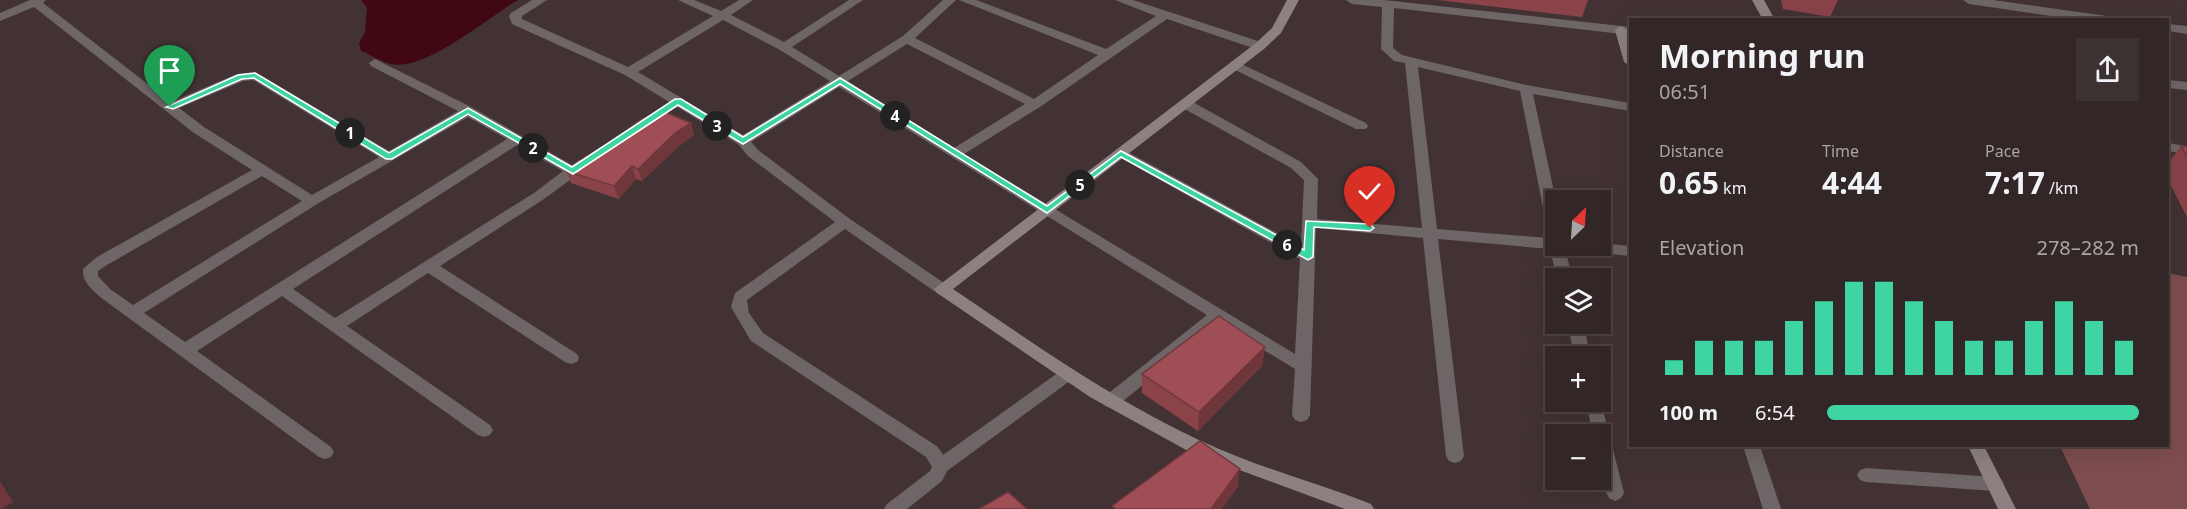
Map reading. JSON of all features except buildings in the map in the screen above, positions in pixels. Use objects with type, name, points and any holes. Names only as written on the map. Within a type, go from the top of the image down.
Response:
[{"type":"street","points":[[541,0],[518,13],[515,16],[516,21],[629,72],[673,104],[743,141],[753,153],[845,222],[942,290],[1111,401],[1196,447],[1365,509]]},
{"type":"street","points":[[684,0],[722,15],[784,47],[1303,366]]},
{"type":"street","points":[[629,72],[747,0]]},
{"type":"street","points":[[784,47],[857,0]]},
{"type":"street","points":[[743,141],[907,39],[950,0]]},
{"type":"street","points":[[965,0],[1107,54]]},
{"type":"street","points":[[1121,0],[1260,46]]},
{"type":"street","points":[[942,290],[1260,46],[1277,30],[1293,0]]},
{"type":"street","points":[[1352,0],[1626,31],[1629,54]]},
{"type":"street","points":[[1758,0],[1768,18]]},
{"type":"street","points":[[1969,0],[2051,16],[2079,18]]},
{"type":"street","points":[[2043,0],[2051,16]]},
{"type":"street","points":[[0,17],[38,1],[170,107],[261,171],[312,201]]},
{"type":"street","points":[[1388,4],[1387,49],[1390,54],[1411,63],[1526,89],[1629,107]]},
{"type":"street","points":[[955,154],[1035,104],[1165,15]]},
{"type":"street","points":[[2169,28],[2187,30]]},
{"type":"street","points":[[907,39],[1035,104]]},
{"type":"street","points":[[375,63],[468,111],[573,171]]},
{"type":"street","points":[[1411,63],[1455,456]]},
{"type":"street","points":[[1235,66],[1361,126]]},
{"type":"street","points":[[170,107],[241,77],[255,76],[389,157]]},
{"type":"street","points":[[2169,84],[2187,86]]},
{"type":"street","points":[[1526,89],[1546,190]]},
{"type":"street","points":[[1186,104],[1296,165],[1307,174],[1312,184],[1300,415]]},
{"type":"street","points":[[133,312],[312,201],[468,111]]},
{"type":"street","points":[[184,351],[517,139]]},
{"type":"street","points":[[2169,147],[2187,150]]},
{"type":"street","points":[[1121,153],[1308,257]]},
{"type":"street","points":[[336,325],[539,196],[592,158]]},
{"type":"street","points":[[261,171],[110,256],[91,269],[90,277],[105,293],[326,452]]},
{"type":"street","points":[[845,222],[740,297],[737,303],[738,309],[757,337],[932,452],[941,466]]},
{"type":"street","points":[[1310,224],[1430,232],[1545,244]]},
{"type":"street","points":[[1611,249],[1629,251]]},
{"type":"street","points":[[428,266],[571,358]]},
{"type":"street","points":[[281,288],[484,430]]},
{"type":"street","points":[[1111,401],[1218,315]]},
{"type":"street","points":[[893,509],[936,476],[941,466],[1068,374]]},
{"type":"street","points":[[1596,412],[1615,493]]},
{"type":"street","points":[[1177,460],[1196,447]]},
{"type":"street","points":[[1752,447],[1772,509]]},
{"type":"street","points":[[1976,447],[2007,509]]},
{"type":"street","points":[[1866,476],[1995,484]]},
{"type":"shaded area","points":[[361,0],[518,0],[438,52],[421,60],[405,64],[391,64],[361,51],[359,43],[365,32],[367,8]]},
{"type":"shaded area","points":[[2169,273],[2187,277],[2187,509],[2090,509],[2060,447],[2169,447]]},
{"type":"route","points":[[170,107],[250,75],[259,77],[389,157],[468,111],[573,171],[678,101],[743,141],[840,81],[1047,210],[1121,153],[1308,257],[1310,224],[1370,228]]}]
